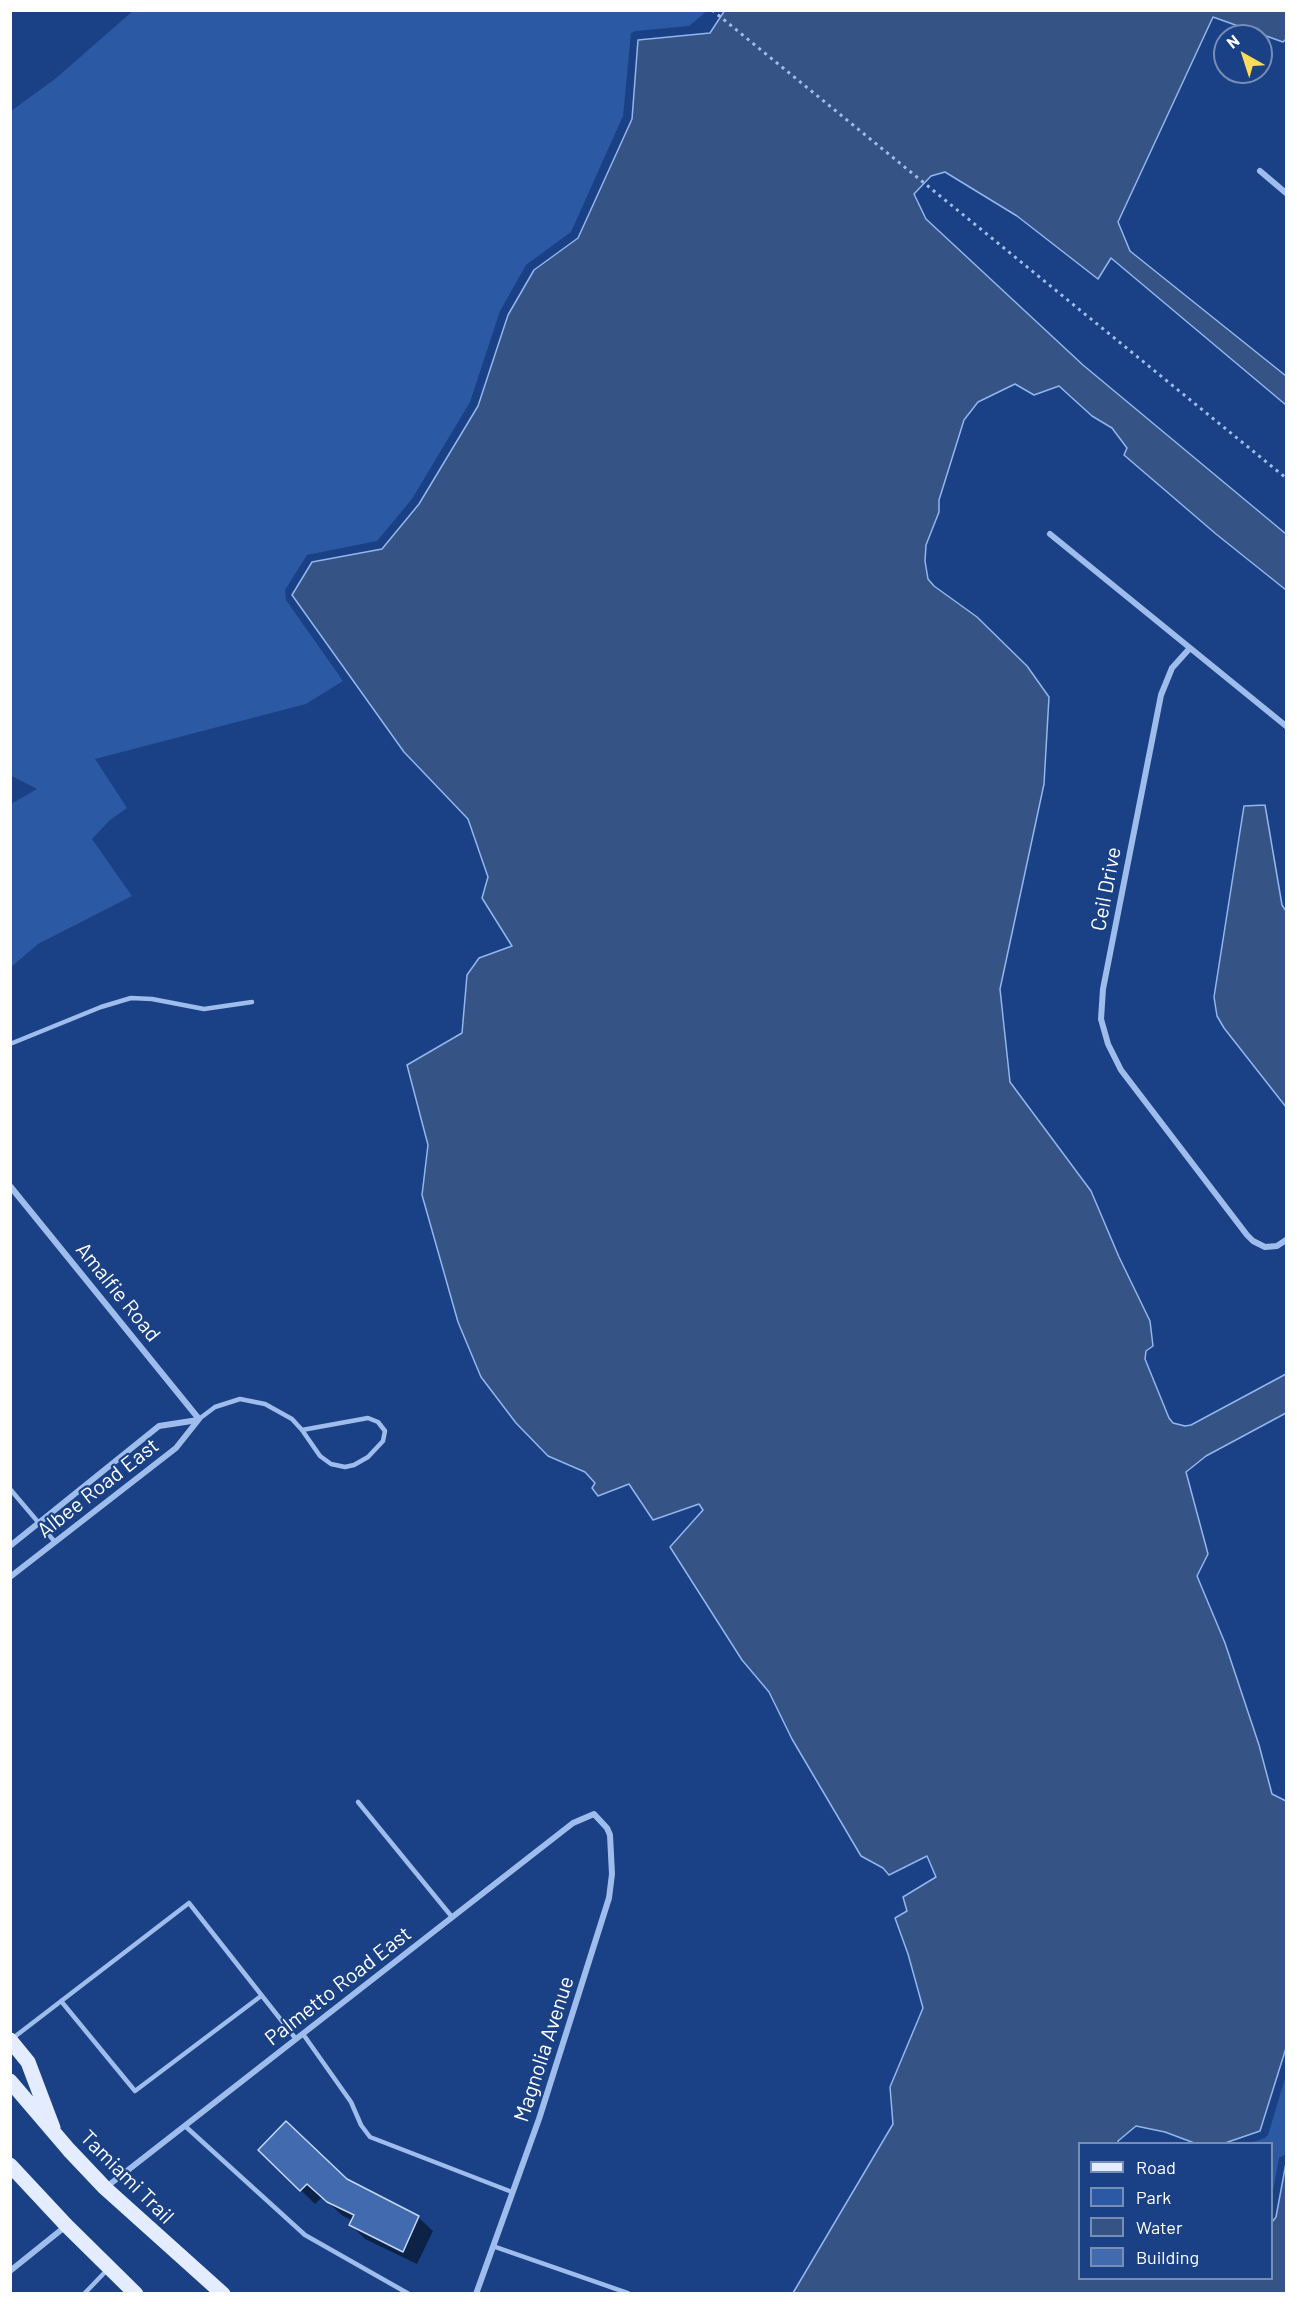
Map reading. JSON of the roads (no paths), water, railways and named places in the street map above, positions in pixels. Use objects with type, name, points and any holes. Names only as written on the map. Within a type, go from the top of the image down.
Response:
[{"type":"main road","points":[[10,2040],[28,2062],[57,2136]]},
{"type":"main road","name":"Tamiami Trail","points":[[10,2081],[105,2188],[223,2294]]},
{"type":"main road","points":[[10,2165],[66,2225],[136,2294]]},
{"type":"street","points":[[1260,171],[1287,193]]},
{"type":"street","points":[[1050,534],[1287,726]]},
{"type":"street","name":"Ceil Drive","points":[[1190,648],[1172,668],[1161,695],[1102,988],[1101,1019],[1108,1044],[1121,1070],[1247,1235],[1265,1247],[1277,1246],[1287,1240]]},
{"type":"street","name":"Amalfie Road","points":[[10,1186],[199,1419]]},
{"type":"street","name":"Albee Road East","points":[[10,1546],[159,1426],[199,1419]]},
{"type":"street","name":"Albee Road East","points":[[10,1577],[176,1448],[199,1419]]},
{"type":"street","name":"Palmetto Road East","points":[[105,2188],[573,1823],[594,1814]]},
{"type":"street","name":"Magnolia Avenue","points":[[476,2294],[539,2119],[609,1898],[612,1874],[610,1835],[607,1828],[594,1814]]},
{"type":"street","points":[[10,2271],[66,2225]]},
{"type":"lane","points":[[10,1044],[101,1007],[131,998],[152,999],[204,1009],[252,1002]]},
{"type":"lane","name":"Albee Road East","points":[[199,1419],[215,1407],[240,1399],[265,1404],[292,1419],[320,1456],[332,1464],[345,1467],[368,1457],[383,1441],[385,1431],[378,1422],[369,1418],[302,1430]]},
{"type":"lane","points":[[10,1489],[55,1542]]},
{"type":"lane","points":[[358,1802],[452,1917]]},
{"type":"lane","points":[[10,2040],[189,1903],[296,2039]]},
{"type":"lane","points":[[61,2001],[135,2091],[261,1995]]},
{"type":"lane","points":[[303,2034],[351,2102],[361,2125],[370,2138],[512,2192]]},
{"type":"lane","points":[[185,2126],[305,2235],[409,2294]]},
{"type":"lane","points":[[493,2246],[628,2294]]},
{"type":"lane","points":[[84,2294],[109,2268]]},
{"type":"water","points":[[725,10],[1286,11],[1286,39],[1283,42],[1273,38],[1273,24],[1233,24],[1213,17],[1118,222],[1130,251],[1286,376],[1286,405],[1111,258],[1098,279],[1017,216],[945,172],[931,176],[914,194],[926,219],[1083,365],[1286,534],[1286,590],[1124,455],[1127,448],[1112,428],[1092,416],[1059,386],[1034,395],[1015,384],[978,402],[964,420],[939,500],[939,512],[926,545],[925,561],[928,579],[934,586],[977,617],[1027,666],[1049,697],[1044,784],[1000,989],[1010,1082],[1091,1191],[1150,1321],[1153,1346],[1146,1351],[1145,1359],[1173,1423],[1191,1425],[1286,1374],[1286,1413],[1206,1456],[1186,1472],[1208,1554],[1197,1576],[1225,1643],[1259,1745],[1272,1794],[1286,1801],[1286,2048],[1260,2131],[1228,2142],[1192,2142],[1165,2132],[1136,2126],[1118,2142],[1078,2142],[1078,2280],[1273,2280],[1273,2221],[1276,2217],[1286,2163],[1286,2293],[793,2293],[893,2124],[890,2087],[923,2008],[895,1918],[907,1911],[903,1897],[936,1877],[927,1856],[889,1875],[883,1868],[861,1856],[792,1739],[769,1692],[742,1660],[670,1547],[703,1510],[699,1504],[653,1520],[629,1484],[598,1496],[592,1488],[595,1483],[585,1472],[548,1456],[516,1423],[481,1377],[458,1322],[422,1195],[428,1145],[407,1065],[462,1033],[467,975],[479,958],[512,946],[482,898],[488,877],[468,819],[404,752],[292,595],[312,562],[382,549],[419,504],[478,406],[508,315],[534,270],[578,238],[632,119],[638,40],[710,33]]},
{"type":"water","points":[[1265,805],[1282,905],[1286,911],[1286,1107],[1224,1028],[1217,1016],[1214,997],[1244,806]]}]
